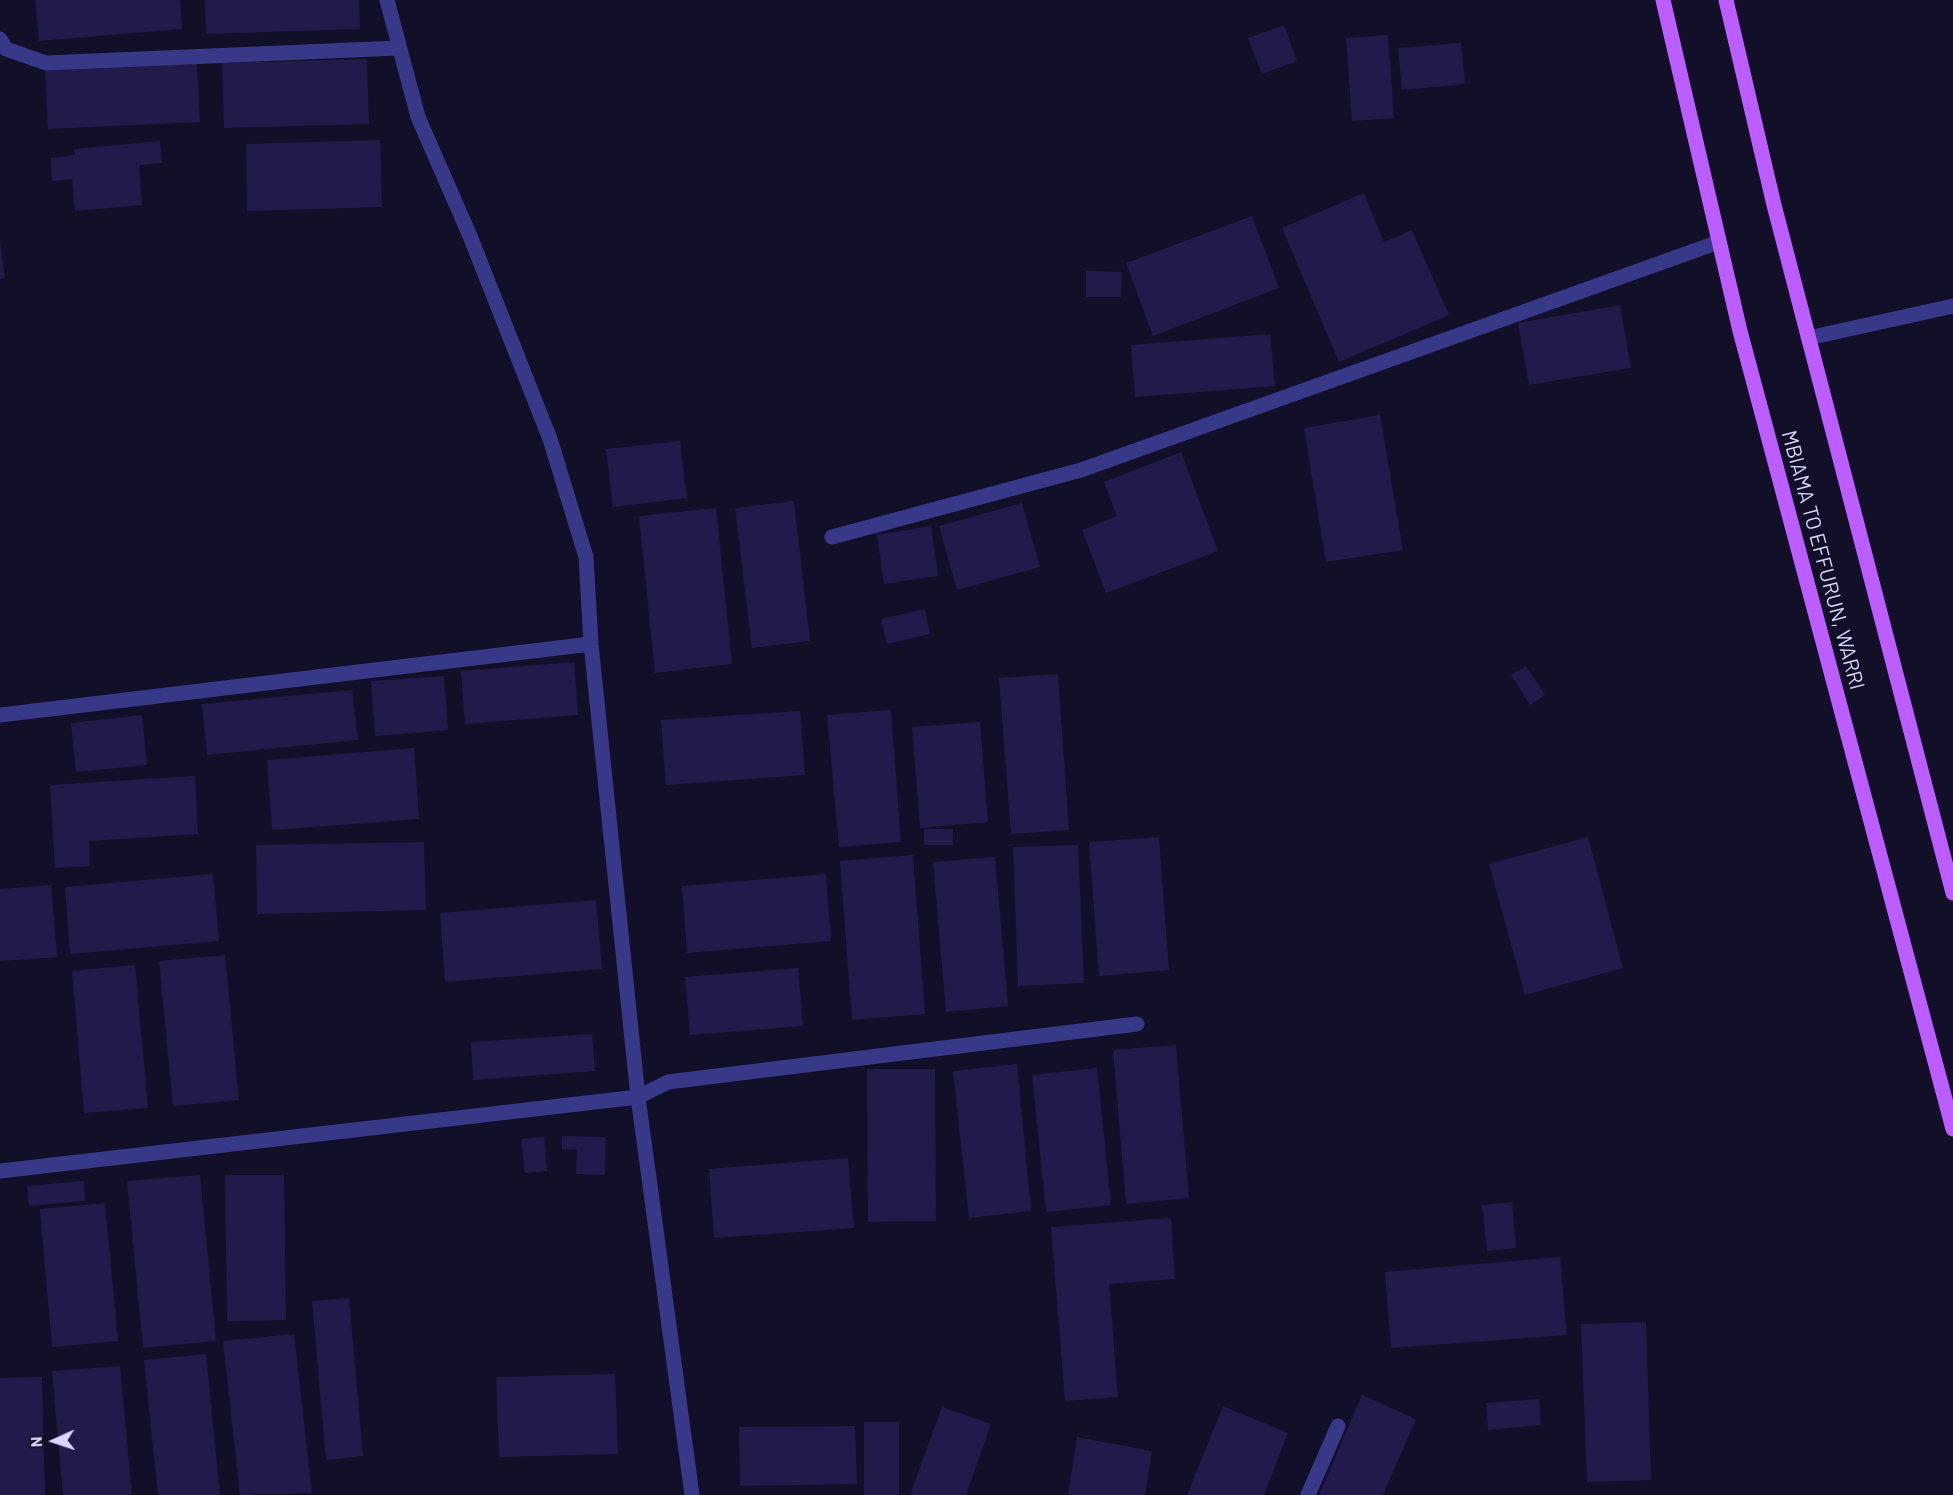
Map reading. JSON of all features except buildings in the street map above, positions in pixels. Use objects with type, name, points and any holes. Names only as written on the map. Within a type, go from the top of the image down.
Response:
[{"type":"main road","name":"MBIAMA TO EFFURUN, WARRI","points":[[1664,0],[1740,331],[1953,1129]]},
{"type":"main road","name":"MBIAMA TO EFFURUN, WARRI","points":[[1726,0],[1808,338],[1953,893]]},
{"type":"street","points":[[387,0],[418,117],[470,236],[550,439],[586,557],[591,644],[638,1097],[692,1495]]},
{"type":"street","points":[[0,39],[6,49],[46,63],[398,48]]},
{"type":"street","points":[[832,537],[1081,470],[1719,242]]},
{"type":"street","points":[[1808,338],[1953,306]]},
{"type":"street","points":[[0,715],[591,644]]},
{"type":"street","points":[[0,1170],[638,1097],[668,1082],[1137,1024]]},
{"type":"street","points":[[1308,1495],[1338,1426]]}]
